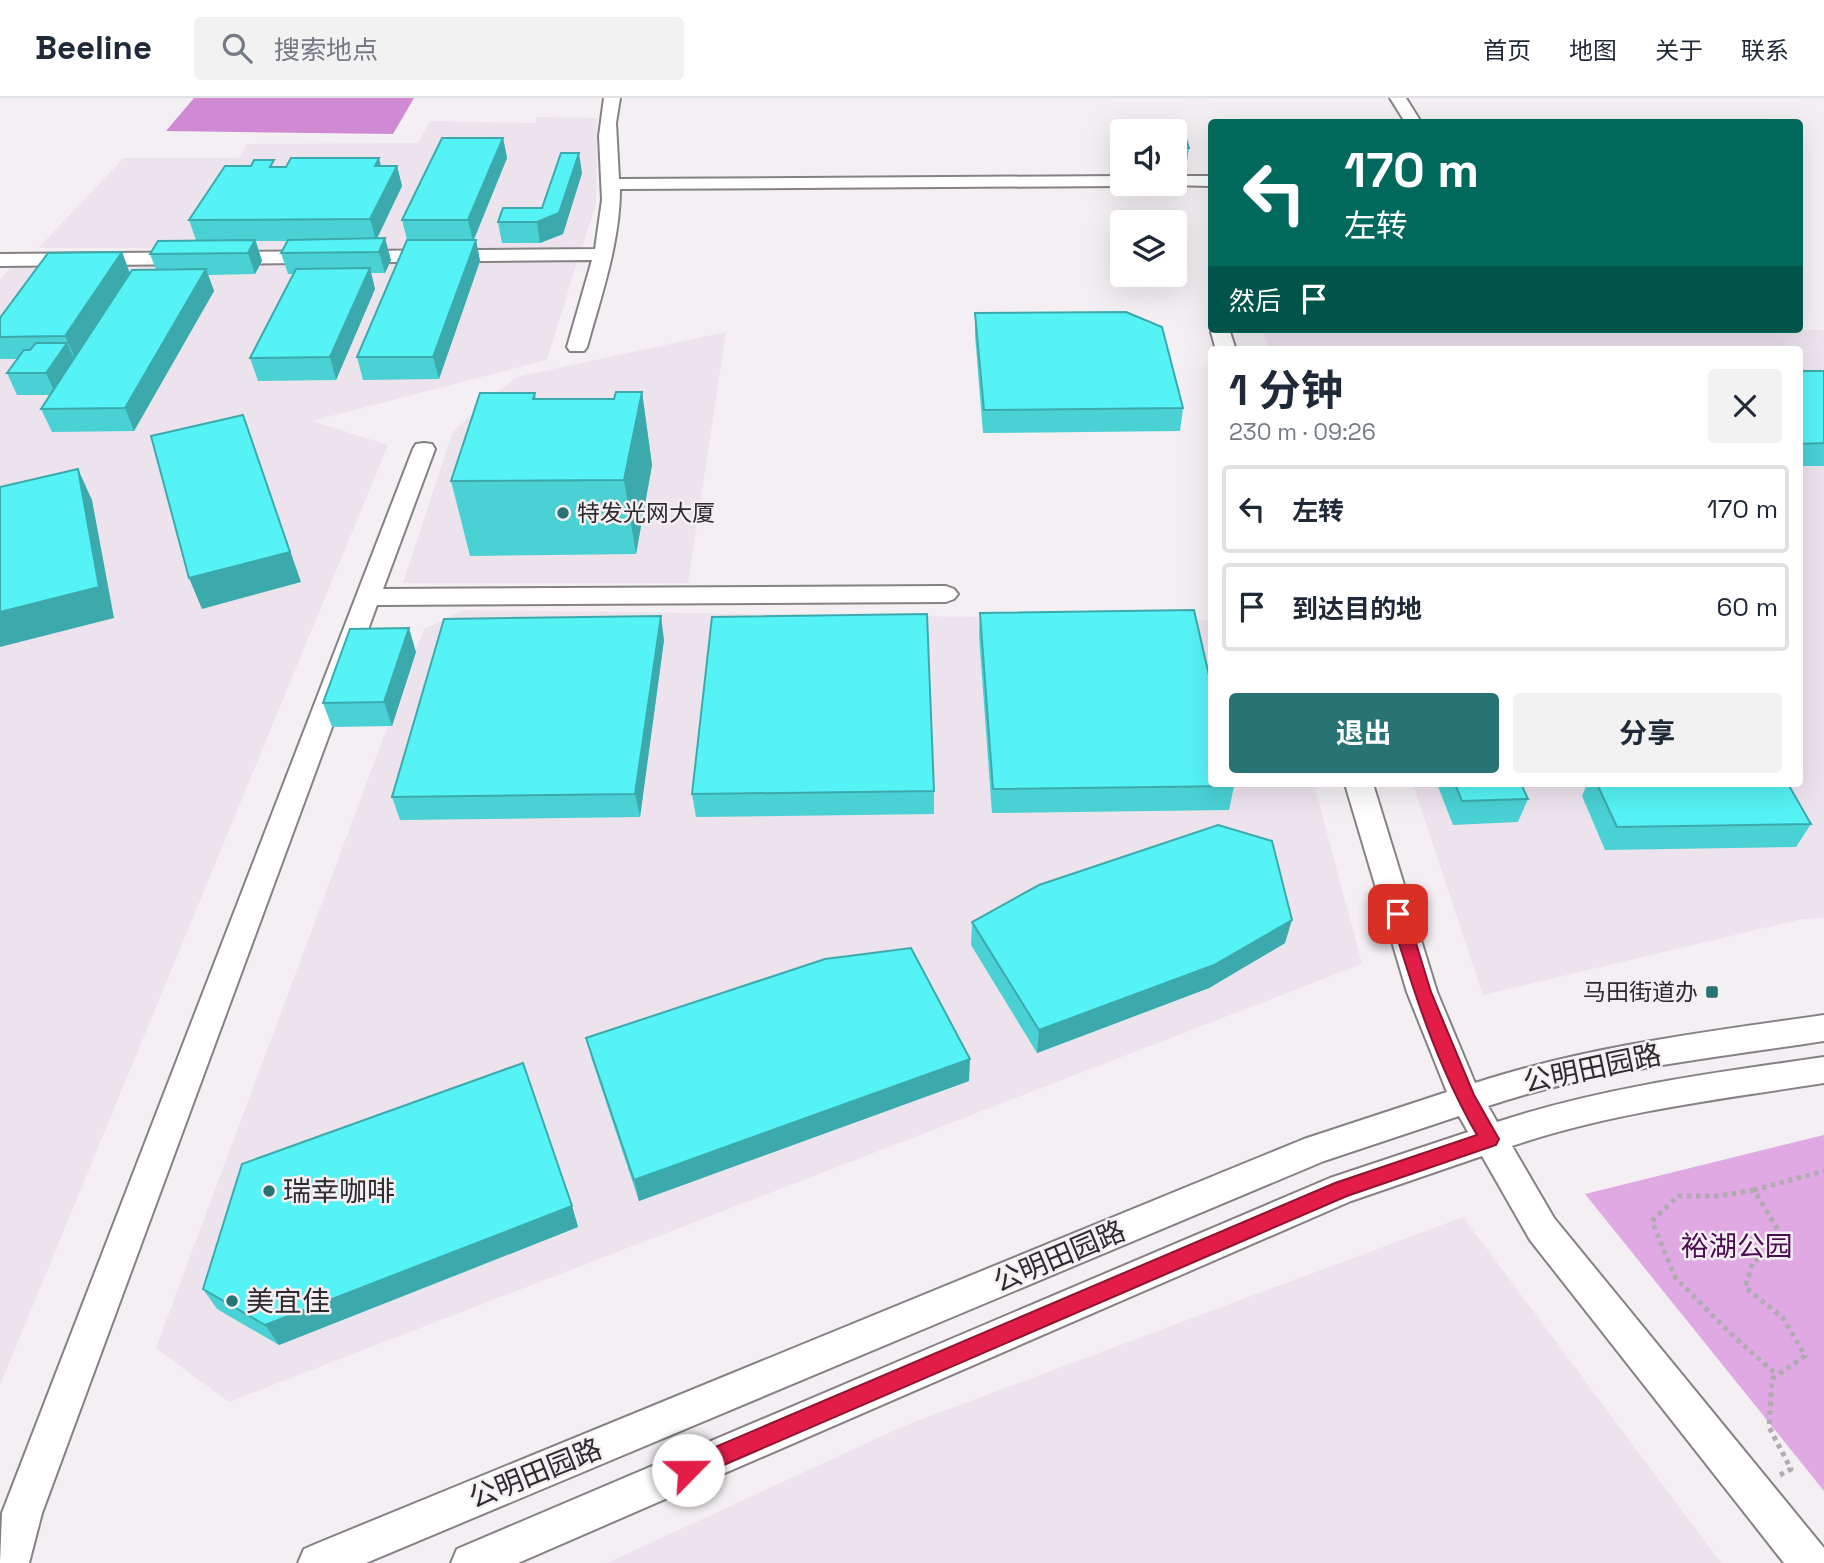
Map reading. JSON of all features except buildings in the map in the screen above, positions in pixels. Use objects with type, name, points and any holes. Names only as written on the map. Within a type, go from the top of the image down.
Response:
[{"type":"street","points":[[577,347],[601,254],[611,201],[608,128],[612,98]]},
{"type":"street","points":[[1398,98],[1411,119]]},
{"type":"street","points":[[610,184],[1110,181]]},
{"type":"street","points":[[1187,181],[1208,181]]},
{"type":"street","points":[[0,260],[601,254]]},
{"type":"street","points":[[9,1563],[22,1513],[424,449]]},
{"type":"street","points":[[368,597],[946,594]]},
{"type":"street","points":[[1360,787],[1422,992],[1466,1099],[1489,1139],[1542,1229],[1810,1563]]},
{"type":"street","name":"公明田园路","points":[[318,1563],[1315,1149],[1516,1083],[1661,1052],[1824,1028]]},
{"type":"street","name":"公明田园路","points":[[471,1563],[1342,1189],[1541,1122],[1686,1091],[1824,1070]]},
{"type":"path","points":[[1777,1375],[1730,1333],[1675,1277],[1652,1221],[1678,1196],[1718,1196],[1754,1190],[1824,1171]]},
{"type":"path","points":[[1752,1491],[1791,1469],[1769,1427],[1772,1379],[1805,1356],[1783,1318],[1745,1287],[1753,1262],[1787,1245],[1754,1190]]},
{"type":"shaded area","points":[[194,98],[414,98],[393,134],[166,131]]},
{"type":"shaded area","points":[[537,117],[597,118],[596,205],[581,250],[38,248],[124,158],[239,158],[247,144],[418,143],[430,121],[535,123]]},
{"type":"shaded area","points":[[578,259],[547,360],[312,421],[388,445],[0,1385],[0,279],[12,266]]},
{"type":"shaded area","points":[[1803,330],[1824,330],[1824,918],[1802,919],[1483,995],[1414,787],[1803,787],[1803,346],[1268,346],[1263,333],[1803,333]]},
{"type":"shaded area","points":[[726,332],[688,583],[403,583],[453,431],[516,377]]},
{"type":"shaded area","points":[[464,610],[1208,620],[1208,787],[1315,787],[1362,964],[229,1402],[156,1348],[424,629]]},
{"type":"shaded area","points":[[1463,1217],[1721,1563],[607,1563],[906,1425]]},
{"type":"green space","name":"裕湖公园","points":[[1824,1135],[1824,1491],[1585,1194]]},
{"type":"place","name":"特发光网大厦","points":[[563,513]]},
{"type":"place","name":"马田街道办","points":[[1712,992]]},
{"type":"place","name":"瑞幸咖啡","points":[[269,1191]]},
{"type":"place","name":"美宜佳","points":[[232,1301]]},
{"type":"route","points":[[688,1470],[1342,1189],[1489,1139],[1466,1099],[1422,992],[1398,914]]}]
